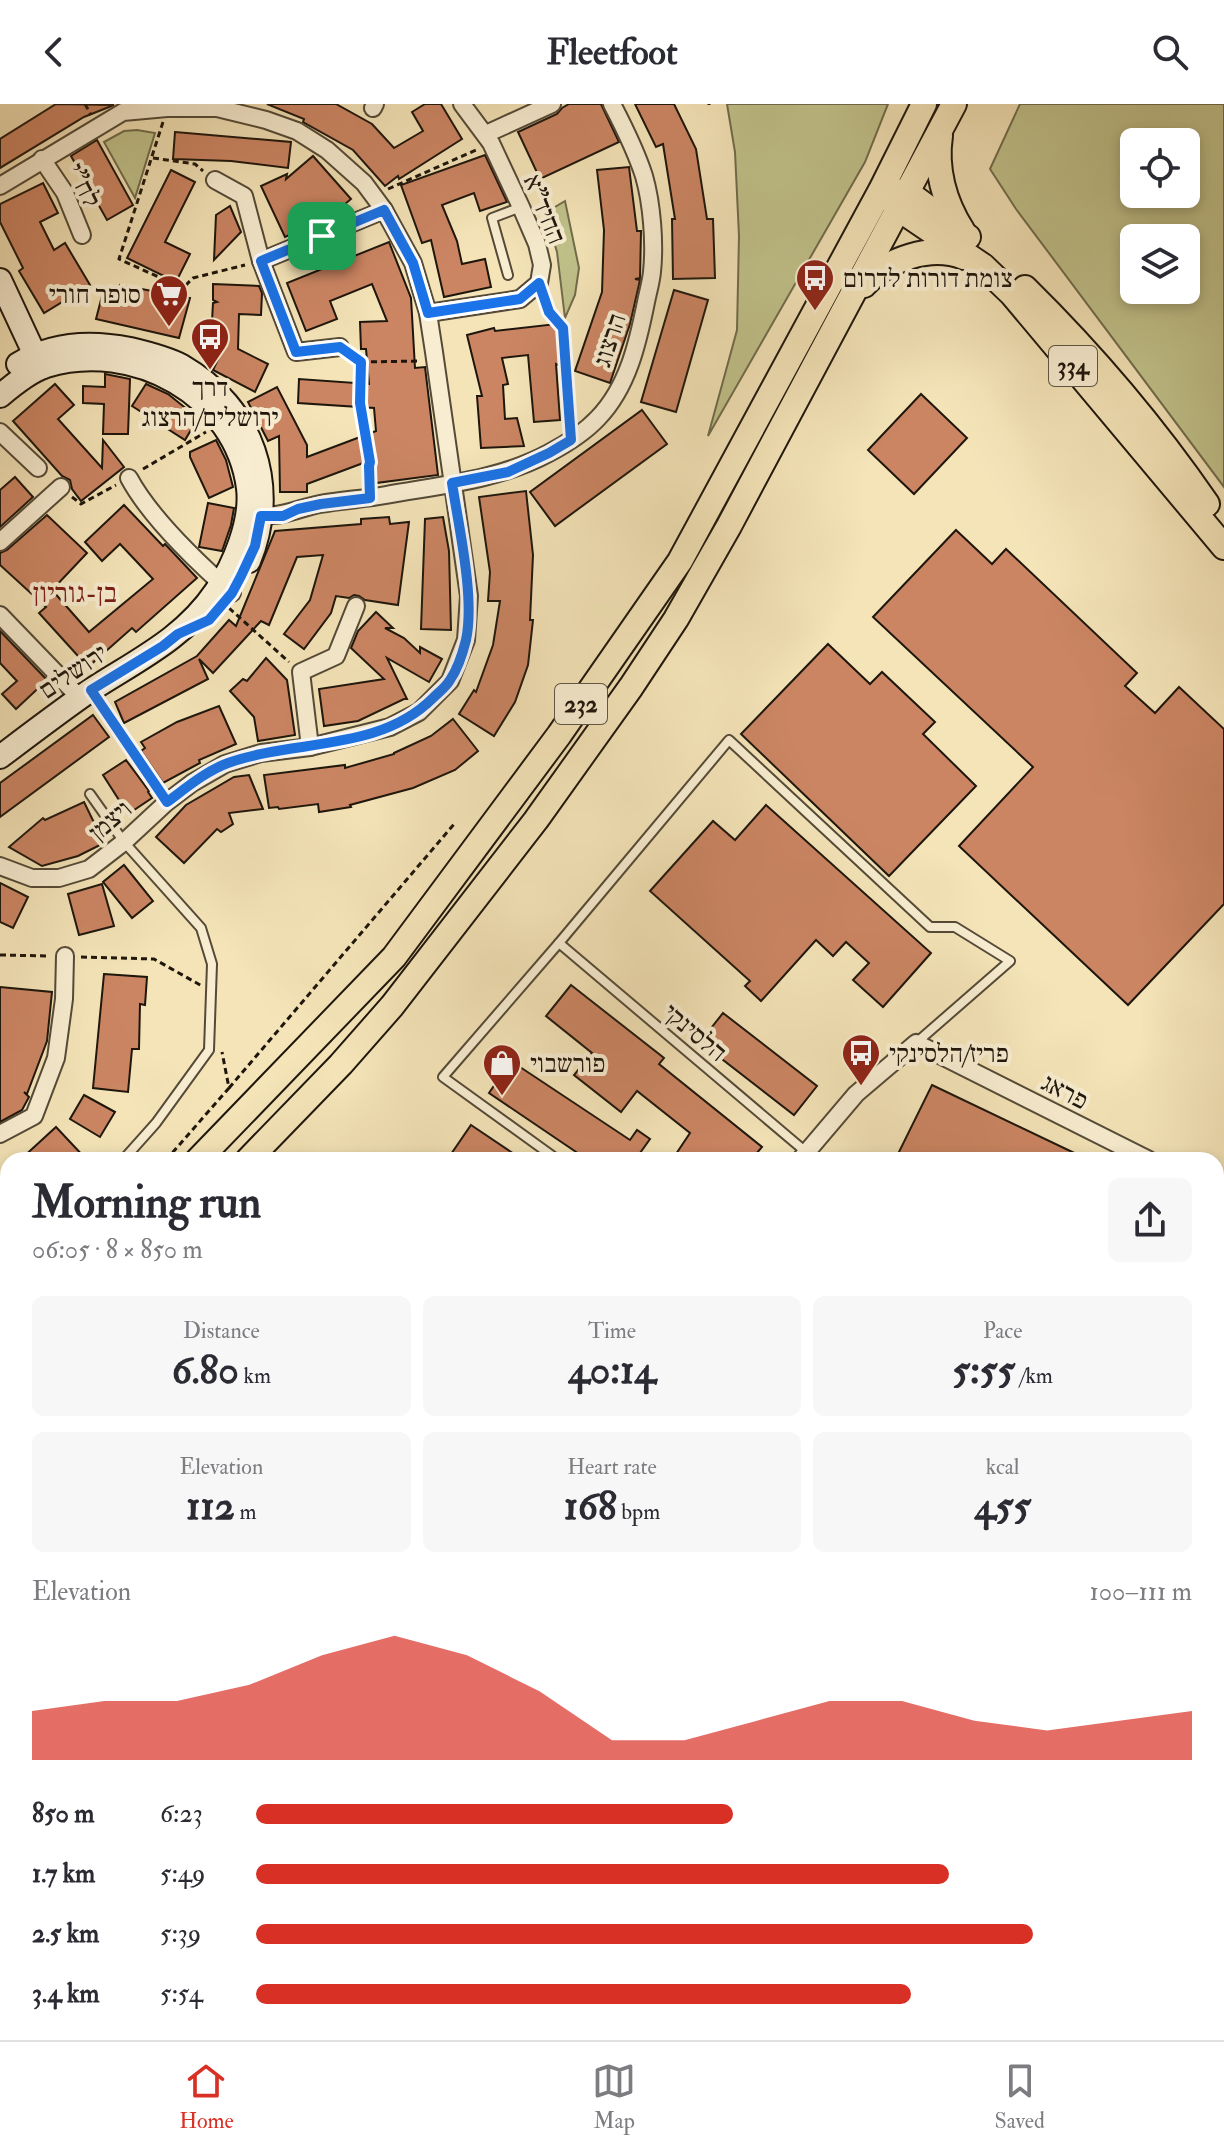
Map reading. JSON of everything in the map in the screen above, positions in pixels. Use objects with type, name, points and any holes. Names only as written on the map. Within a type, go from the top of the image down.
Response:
[{"type":"main road","name":"232","points":[[206,1152],[394,957],[559,735],[680,561],[881,190],[924,104]]},
{"type":"main road","name":"232","points":[[256,1152],[392,1006],[536,820],[631,687],[676,619],[714,553],[954,104]]},
{"type":"main road","points":[[940,131],[943,189],[951,211],[966,235]]},
{"type":"main road","name":"334","points":[[881,190],[966,235],[994,257],[1044,306],[1104,373],[1183,470],[1224,529]]},
{"type":"main road","name":"334","points":[[904,201],[1012,294],[1224,547]]},
{"type":"main road","points":[[851,299],[878,273],[896,262],[917,255],[954,253],[983,266]]},
{"type":"street","name":"החיד\"א","points":[[428,313],[520,299],[539,283],[542,265],[537,244],[488,139],[462,104]]},
{"type":"street","points":[[488,139],[552,104]]},
{"type":"street","name":"הרצוג","points":[[256,510],[283,516],[298,509],[508,472],[571,440],[598,418],[617,392],[630,365],[652,272],[652,229],[644,177],[612,104]]},
{"type":"street","name":"ויצמן","points":[[0,186],[123,112],[217,108],[297,131],[327,150],[374,196],[413,263],[428,313],[469,596],[466,640],[450,681],[419,712],[390,727],[347,739],[261,753],[225,764],[167,802],[89,869],[59,878],[32,878],[0,866]]},
{"type":"street","name":"לח\"י","points":[[42,159],[65,193],[82,235]]},
{"type":"street","points":[[215,180],[244,196],[261,261],[296,352],[340,347]]},
{"type":"street","points":[[261,261],[384,210]]},
{"type":"street","points":[[0,280],[39,361]]},
{"type":"street","name":"ירושלים","points":[[0,396],[24,378],[47,349],[92,344],[138,351],[181,365],[206,382],[226,401],[240,421],[255,455],[262,485],[256,510],[255,546],[209,620],[178,634],[85,694],[0,757]]},
{"type":"street","name":"ירושלים","points":[[0,379],[22,361],[94,359],[134,365],[162,374],[180,384],[223,423],[237,449],[256,510]]},
{"type":"street","points":[[0,432],[38,468]]},
{"type":"street","points":[[129,478],[160,521],[225,593]]},
{"type":"street","points":[[0,542],[61,487]]},
{"type":"street","points":[[310,747],[301,672],[336,656],[356,606]]},
{"type":"street","points":[[0,615],[85,694]]},
{"type":"street","points":[[0,1134],[34,1116],[51,1072],[56,1058],[64,999],[65,956]]},
{"type":"street","points":[[806,1152],[856,1094],[916,1043]]},
{"type":"street","name":"פראג","points":[[916,1043],[1131,1152]]},
{"type":"lane","points":[[508,275],[492,218],[521,207]]},
{"type":"lane","points":[[85,694],[167,802]]},
{"type":"lane","points":[[547,1152],[443,1077],[729,740],[930,927],[955,927],[1010,961],[916,1043]]},
{"type":"lane","points":[[90,794],[124,842],[201,928],[212,964],[209,1050],[156,1123],[130,1152]]},
{"type":"lane","name":"הלסינקי","points":[[559,943],[798,1152]]},
{"type":"path","points":[[167,108],[119,259],[181,290],[193,278],[261,261]]},
{"type":"path","points":[[374,196],[488,139]]},
{"type":"path","points":[[153,158],[195,164],[215,180]]},
{"type":"path","points":[[539,283],[549,312],[563,328],[571,440]]},
{"type":"path","points":[[340,347],[361,362],[435,361]]},
{"type":"path","points":[[361,362],[360,403],[370,462],[370,498]]},
{"type":"path","points":[[61,487],[81,504],[223,423]]},
{"type":"path","points":[[225,593],[301,672]]},
{"type":"path","points":[[173,1152],[455,823]]},
{"type":"path","points":[[0,955],[154,959],[210,992]]},
{"type":"path","points":[[221,1047],[229,1088]]},
{"type":"green space","points":[[727,104],[888,104],[865,162],[708,436],[737,330],[739,236],[735,152]]},
{"type":"green space","points":[[1020,104],[1224,104],[1224,487],[1016,209],[990,169]]},
{"type":"green space","points":[[124,131],[155,133],[135,198],[104,142]]},
{"type":"green space","points":[[565,201],[579,268],[575,295],[565,318],[557,252],[545,213]]},
{"type":"building","points":[[56,104],[114,105],[84,117],[0,168],[0,139]]},
{"type":"building","points":[[267,104],[336,104],[372,124],[394,148],[423,131],[412,112],[425,104],[441,104],[462,139],[385,186],[353,150],[303,122],[304,119]]},
{"type":"building","points":[[569,104],[601,104],[619,142],[540,179],[518,132],[557,114]]},
{"type":"building","points":[[635,104],[674,104],[696,149],[707,219],[713,219],[715,278],[673,279],[672,219],[675,219],[663,144],[656,147]]},
{"type":"building","points":[[175,132],[291,142],[288,168],[231,161],[173,159]]},
{"type":"building","points":[[97,140],[133,205],[107,220],[71,156]]},
{"type":"building","points":[[485,155],[507,202],[480,211],[474,193],[442,205],[457,241],[462,264],[485,259],[491,287],[444,297],[431,240],[422,243],[401,185]]},
{"type":"building","points":[[313,156],[351,199],[331,216],[285,237],[261,186],[287,174],[286,179]]},
{"type":"building","points":[[629,167],[637,231],[641,231],[640,278],[635,279],[640,280],[630,324],[610,383],[575,371],[602,292],[604,230],[597,170]]},
{"type":"building","points":[[171,170],[195,182],[165,242],[190,254],[176,282],[127,258]]},
{"type":"building","points":[[43,183],[58,213],[40,222],[54,250],[65,243],[90,285],[44,313],[19,271],[23,268],[0,222],[0,204]]},
{"type":"building","points":[[230,206],[241,232],[214,260],[216,215]]},
{"type":"building","points":[[389,242],[411,298],[415,368],[425,367],[438,475],[376,483],[374,459],[307,484],[307,492],[280,492],[279,436],[268,441],[248,402],[277,387],[307,445],[307,457],[376,431],[374,408],[298,403],[299,379],[369,384],[366,349],[361,349],[360,322],[387,321],[372,284],[330,301],[337,319],[306,331],[287,283]]},
{"type":"building","points":[[213,284],[259,286],[262,293],[261,315],[239,314],[238,349],[268,364],[255,392],[213,370],[227,340],[211,340],[213,303],[217,302],[213,300]]},
{"type":"building","points":[[120,285],[190,298],[179,338],[96,319],[102,296],[117,299]]},
{"type":"building","points":[[674,290],[708,300],[676,412],[641,402]]},
{"type":"building","points":[[556,324],[561,366],[556,364],[560,420],[534,422],[528,355],[502,358],[508,384],[503,385],[505,419],[517,418],[524,446],[481,448],[477,396],[482,396],[467,335],[494,328],[495,331]]},
{"type":"building","points":[[105,374],[130,379],[128,434],[103,434],[104,404],[83,403],[83,386],[105,387]]},
{"type":"building","points":[[55,384],[74,405],[58,419],[102,468],[103,440],[124,467],[81,501],[72,489],[70,480],[62,476],[13,421]]},
{"type":"building","points":[[146,384],[168,394],[198,418],[185,440],[132,406]]},
{"type":"building","points":[[921,394],[967,438],[914,494],[868,450]]},
{"type":"building","points":[[642,410],[667,444],[555,526],[530,492]]},
{"type":"building","points":[[216,440],[226,460],[233,487],[209,498],[190,452]]},
{"type":"building","points":[[15,477],[33,497],[0,527],[0,490]]},
{"type":"building","points":[[526,491],[533,555],[530,620],[533,620],[528,665],[515,702],[494,736],[459,714],[474,690],[476,692],[493,645],[500,601],[488,601],[490,572],[479,497]]},
{"type":"building","points":[[208,503],[234,508],[222,551],[199,547]]},
{"type":"building","points":[[124,505],[197,578],[136,632],[132,628],[88,667],[39,613],[46,607],[0,565],[0,553],[47,515],[87,553],[52,590],[89,632],[153,579],[120,544],[102,561],[85,542]]},
{"type":"building","points":[[389,517],[390,524],[409,522],[398,605],[365,600],[354,595],[349,598],[336,596],[331,613],[304,649],[284,634],[310,600],[323,555],[297,557],[269,625],[261,621],[213,673],[199,659],[208,679],[124,723],[115,702],[197,656],[229,620],[236,626],[275,531],[361,524],[361,519]]},
{"type":"building","points":[[443,517],[449,551],[451,630],[421,629],[425,519]]},
{"type":"building","points":[[956,530],[992,564],[1006,549],[1137,673],[1125,686],[1155,713],[1179,687],[1224,729],[1224,904],[1128,1005],[959,846],[1033,767],[873,617]]},
{"type":"building","points":[[376,612],[393,628],[385,628],[404,638],[420,653],[420,647],[442,659],[429,682],[387,658],[407,699],[358,721],[324,726],[319,689],[384,679],[351,648],[358,631]]},
{"type":"building","points":[[0,631],[47,680],[16,709],[2,694],[17,681],[0,663]]},
{"type":"building","points":[[828,644],[870,684],[882,672],[935,722],[923,734],[976,786],[889,876],[741,734]]},
{"type":"building","points":[[266,658],[287,680],[295,735],[258,741],[254,717],[230,691],[243,679],[247,681]]},
{"type":"building","points":[[219,706],[236,744],[199,760],[200,763],[163,783],[141,751],[145,748],[141,742],[177,722]]},
{"type":"building","points":[[93,715],[109,737],[0,817],[0,783]]},
{"type":"building","points":[[453,719],[478,751],[455,770],[413,788],[351,807],[319,812],[318,804],[269,808],[264,775],[345,765],[345,768],[394,754],[431,736]]},
{"type":"building","points":[[126,760],[152,798],[128,814],[103,775]]},
{"type":"building","points":[[249,775],[263,809],[229,813],[233,824],[221,832],[217,829],[184,863],[156,837],[186,805],[234,777]]},
{"type":"building","points":[[84,802],[104,843],[78,856],[42,866],[9,847],[43,818],[45,820]]},
{"type":"building","points":[[766,805],[931,953],[883,1007],[853,980],[869,963],[846,942],[833,956],[816,940],[761,1001],[745,986],[750,981],[650,891],[713,821],[735,840]]},
{"type":"building","points":[[124,865],[153,901],[132,918],[103,882]]},
{"type":"building","points":[[0,883],[28,897],[13,928],[0,922]]},
{"type":"building","points":[[102,884],[114,926],[79,935],[68,894]]},
{"type":"building","points":[[104,974],[147,977],[145,1005],[140,1004],[139,1049],[132,1049],[128,1092],[93,1088]]},
{"type":"building","points":[[571,985],[664,1058],[659,1064],[762,1147],[758,1152],[677,1152],[690,1133],[637,1091],[621,1112],[574,1075],[592,1053],[546,1016]]},
{"type":"building","points":[[0,987],[52,992],[47,1041],[27,1094],[24,1092],[29,1097],[22,1110],[0,1122]]},
{"type":"building","points":[[723,1013],[817,1086],[794,1115],[700,1042]]},
{"type":"building","points":[[511,1061],[630,1140],[637,1130],[650,1139],[641,1152],[576,1152],[489,1093]]},
{"type":"building","points":[[932,1085],[1072,1152],[899,1152]]},
{"type":"building","points":[[84,1095],[115,1112],[100,1137],[70,1119]]},
{"type":"building","points":[[471,1125],[511,1152],[452,1152]]},
{"type":"building","points":[[56,1127],[79,1152],[29,1152]]},
{"type":"place","name":"צומת דורות לדרום","points":[[815,312]]},
{"type":"place","name":"סופר חורי","points":[[169,328]]},
{"type":"place","name":"דרך ירושלים/הרצוג","points":[[210,371]]},
{"type":"place","name":"פריז/הלסינקי","points":[[861,1087]]},
{"type":"place","name":"פורשבוי","points":[[502,1097]]},
{"type":"district","name":"בן-גוריון","points":[[75,592]]},
{"type":"route","points":[[384,210],[413,263],[428,313],[520,299],[539,283],[549,312],[563,328],[571,440],[508,472],[452,483],[469,596],[466,640],[450,681],[419,712],[390,727],[347,739],[261,753],[225,764],[167,802],[91,690],[178,634],[209,620],[232,593],[241,576],[255,546],[261,516],[283,516],[321,504],[370,498],[370,462],[360,403],[361,362],[340,347],[296,352],[261,261],[322,236],[384,210]]}]
